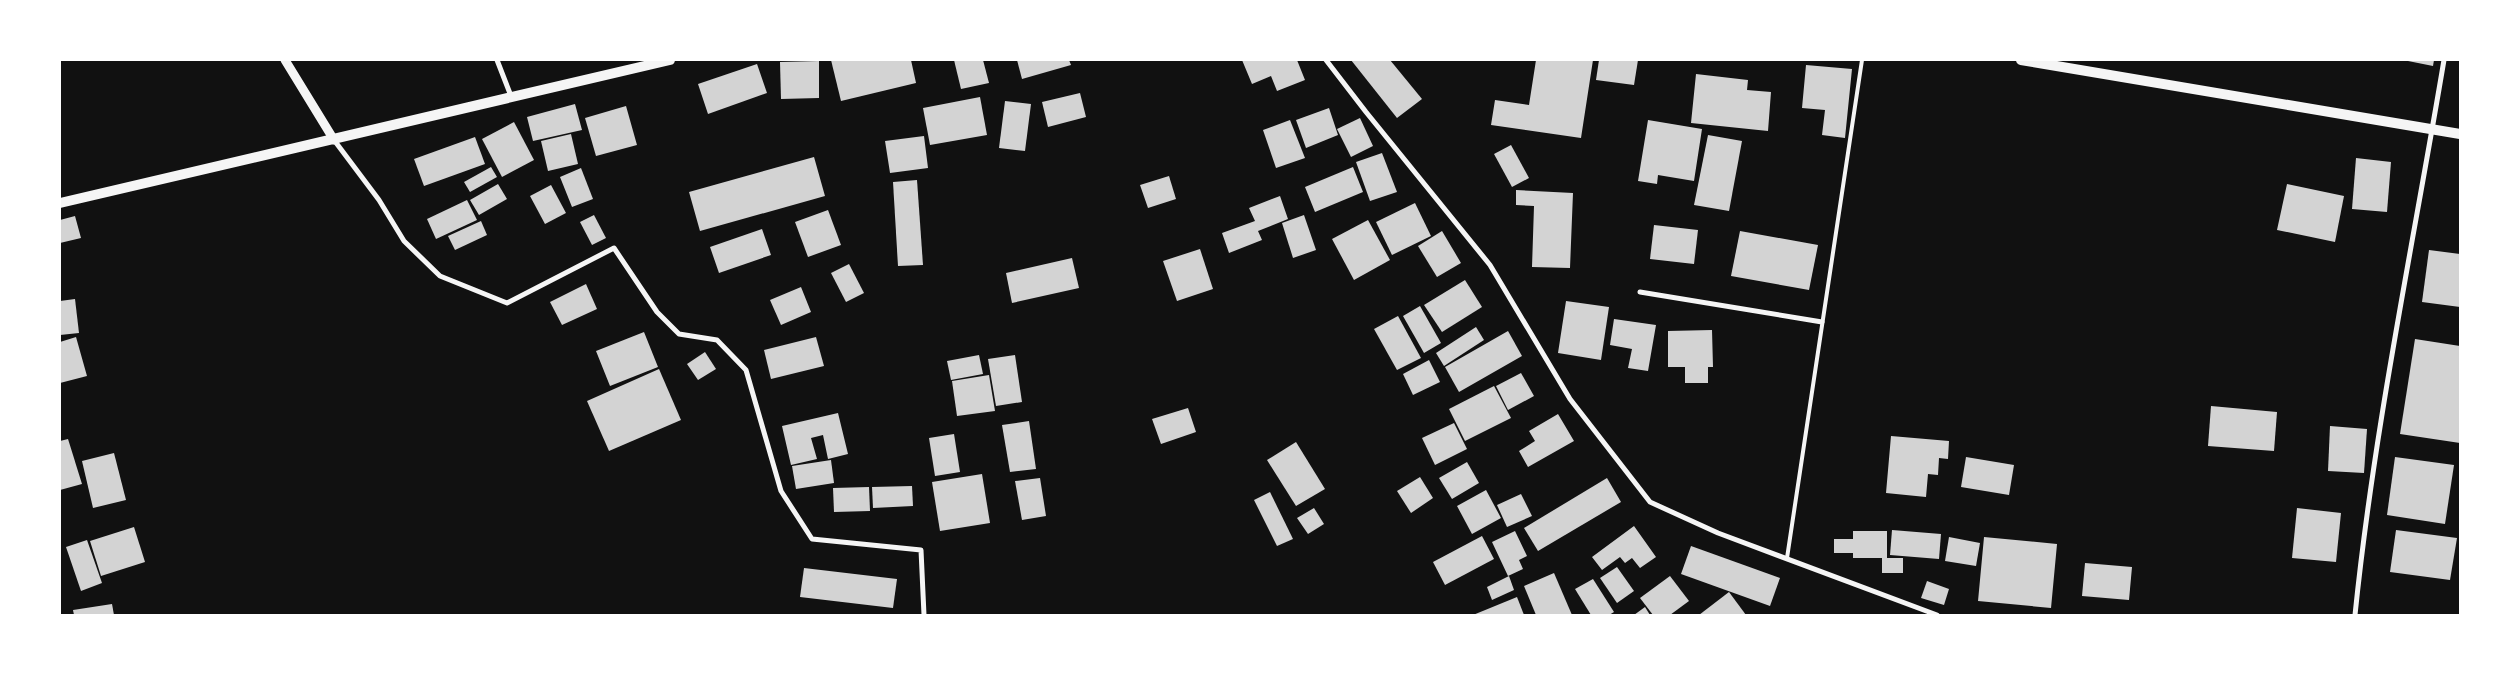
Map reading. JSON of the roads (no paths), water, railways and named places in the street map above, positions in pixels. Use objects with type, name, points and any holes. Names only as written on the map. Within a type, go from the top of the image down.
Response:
[{"type":"main road","points":[[60,203],[670,60]]},
{"type":"main road","points":[[2021,60],[2460,134]]},
{"type":"street","points":[[285,60],[334,140],[379,200],[404,241],[440,276],[507,303],[614,248],[657,312],[679,334],[717,340],[746,370],[781,491],[812,538],[921,550],[924,615]]},
{"type":"street","points":[[497,60],[511,96]]},
{"type":"street","points":[[1326,60],[1490,265],[1570,399],[1650,502],[1718,533],[1937,615]]},
{"type":"street","points":[[2355,615],[2363,538],[2389,374],[2444,60]]},
{"type":"street","points":[[1640,292],[1822,322]]},
{"type":"lane","points":[[1787,558],[1862,60]]}]
